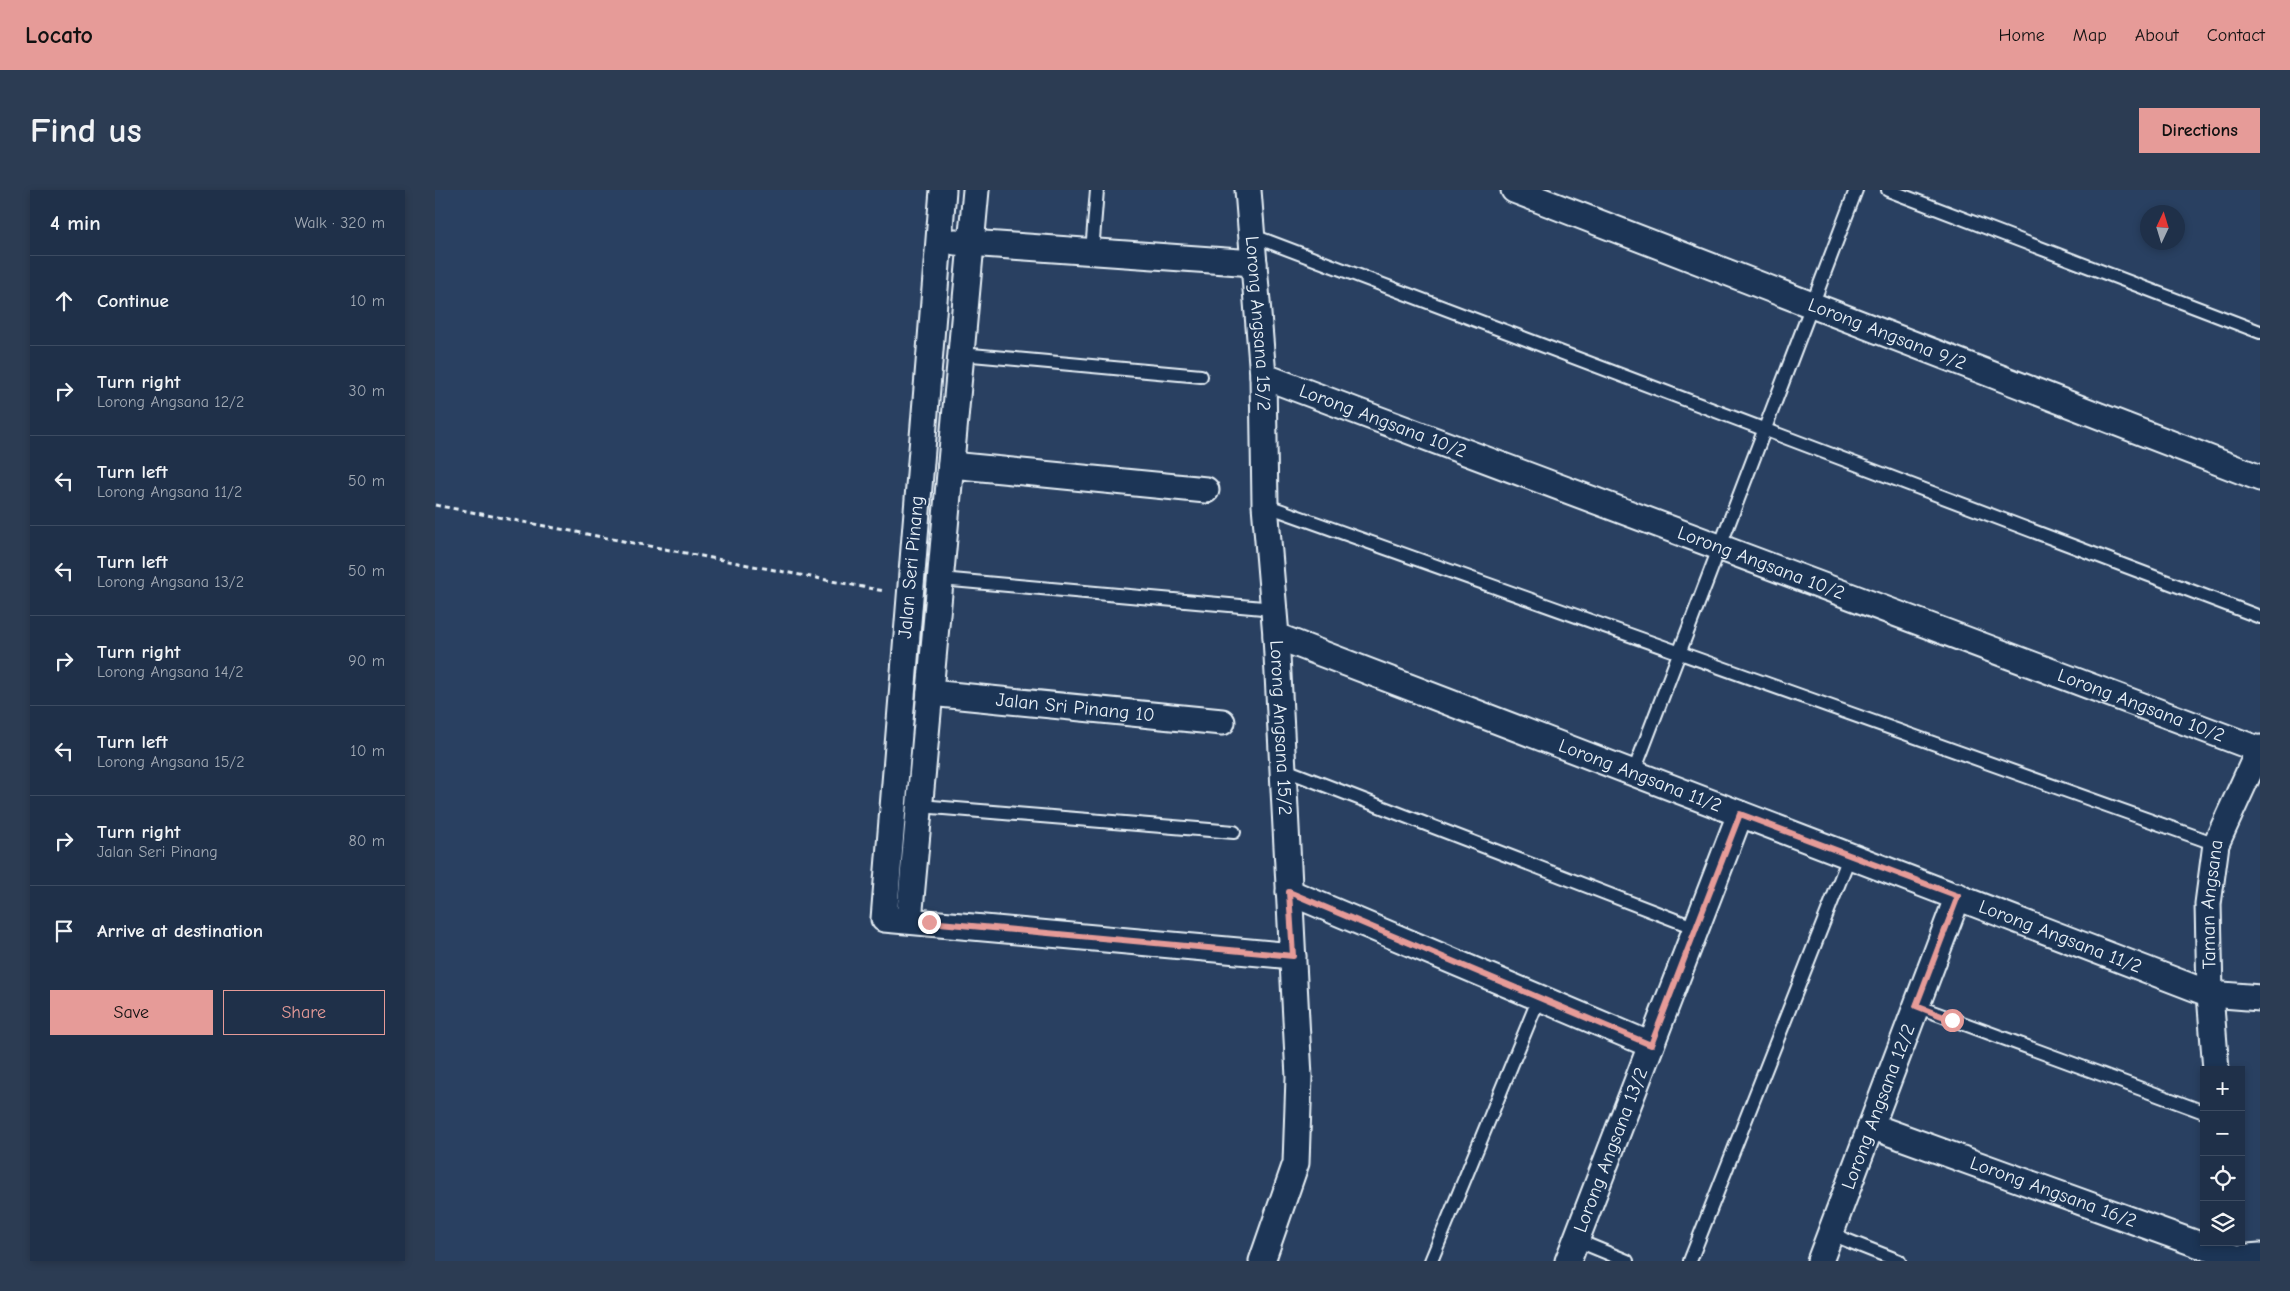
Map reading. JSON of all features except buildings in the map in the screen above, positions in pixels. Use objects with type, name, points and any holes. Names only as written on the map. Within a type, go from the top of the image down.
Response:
[{"type":"street","name":"Jalan Seri Pinang","points":[[943,190],[908,596],[884,919],[1293,956]]},
{"type":"street","name":"Jalan Seri Pinang","points":[[909,920],[976,190]]},
{"type":"street","name":"Lorong Angsana 15/2","points":[[1248,190],[1263,376],[1265,505],[1276,636],[1299,1077],[1296,1163],[1262,1261]]},
{"type":"street","name":"Lorong Angsana 9/2","points":[[1514,190],[2260,478]]},
{"type":"street","points":[[938,241],[1254,263]]},
{"type":"street","name":"Lorong Angsana 10/2","points":[[1263,376],[2260,749]]},
{"type":"street","points":[[951,465],[1206,490]]},
{"type":"street","name":"Lorong Angsana 11/2","points":[[1276,636],[2210,994],[2260,998]]},
{"type":"street","name":"Jalan Sri Pinang 10","points":[[930,694],[1222,722]]},
{"type":"street","name":"Taman Angsana","points":[[2216,1066],[2210,994],[2208,904],[2216,844],[2260,749]]},
{"type":"street","name":"Lorong Angsana 13/2","points":[[1572,1250],[1740,814]]},
{"type":"street","points":[[1289,892],[1651,1045]]},
{"type":"street","name":"Lorong Angsana 12/2","points":[[1820,1261],[1958,896]]},
{"type":"street","name":"Lorong Angsana 16/2","points":[[1871,1126],[2235,1254]]},
{"type":"street","points":[[2235,1254],[2260,1256]]},
{"type":"lane","points":[[1092,252],[1097,190]]},
{"type":"lane","points":[[1633,774],[1856,190]]},
{"type":"lane","points":[[1888,190],[2260,332]]},
{"type":"lane","points":[[1251,235],[2260,617]]},
{"type":"lane","points":[[961,354],[1201,376]]},
{"type":"lane","points":[[1265,505],[2216,844]]},
{"type":"lane","points":[[941,579],[1274,609]]},
{"type":"lane","points":[[1283,769],[1696,928]]},
{"type":"lane","points":[[920,806],[1234,832]]},
{"type":"lane","points":[[1690,1261],[1850,856]]},
{"type":"lane","points":[[1431,1261],[1539,998]]},
{"type":"lane","points":[[1916,1006],[2201,1111]]},
{"type":"lane","points":[[1831,1234],[1899,1261]]},
{"type":"lane","points":[[1572,1250],[1627,1261]]},
{"type":"path","points":[[435,505],[908,596]]},
{"type":"route","points":[[929,922],[1293,956],[1289,892],[1651,1045],[1740,814],[1958,896],[1916,1006],[1952,1020]]}]
